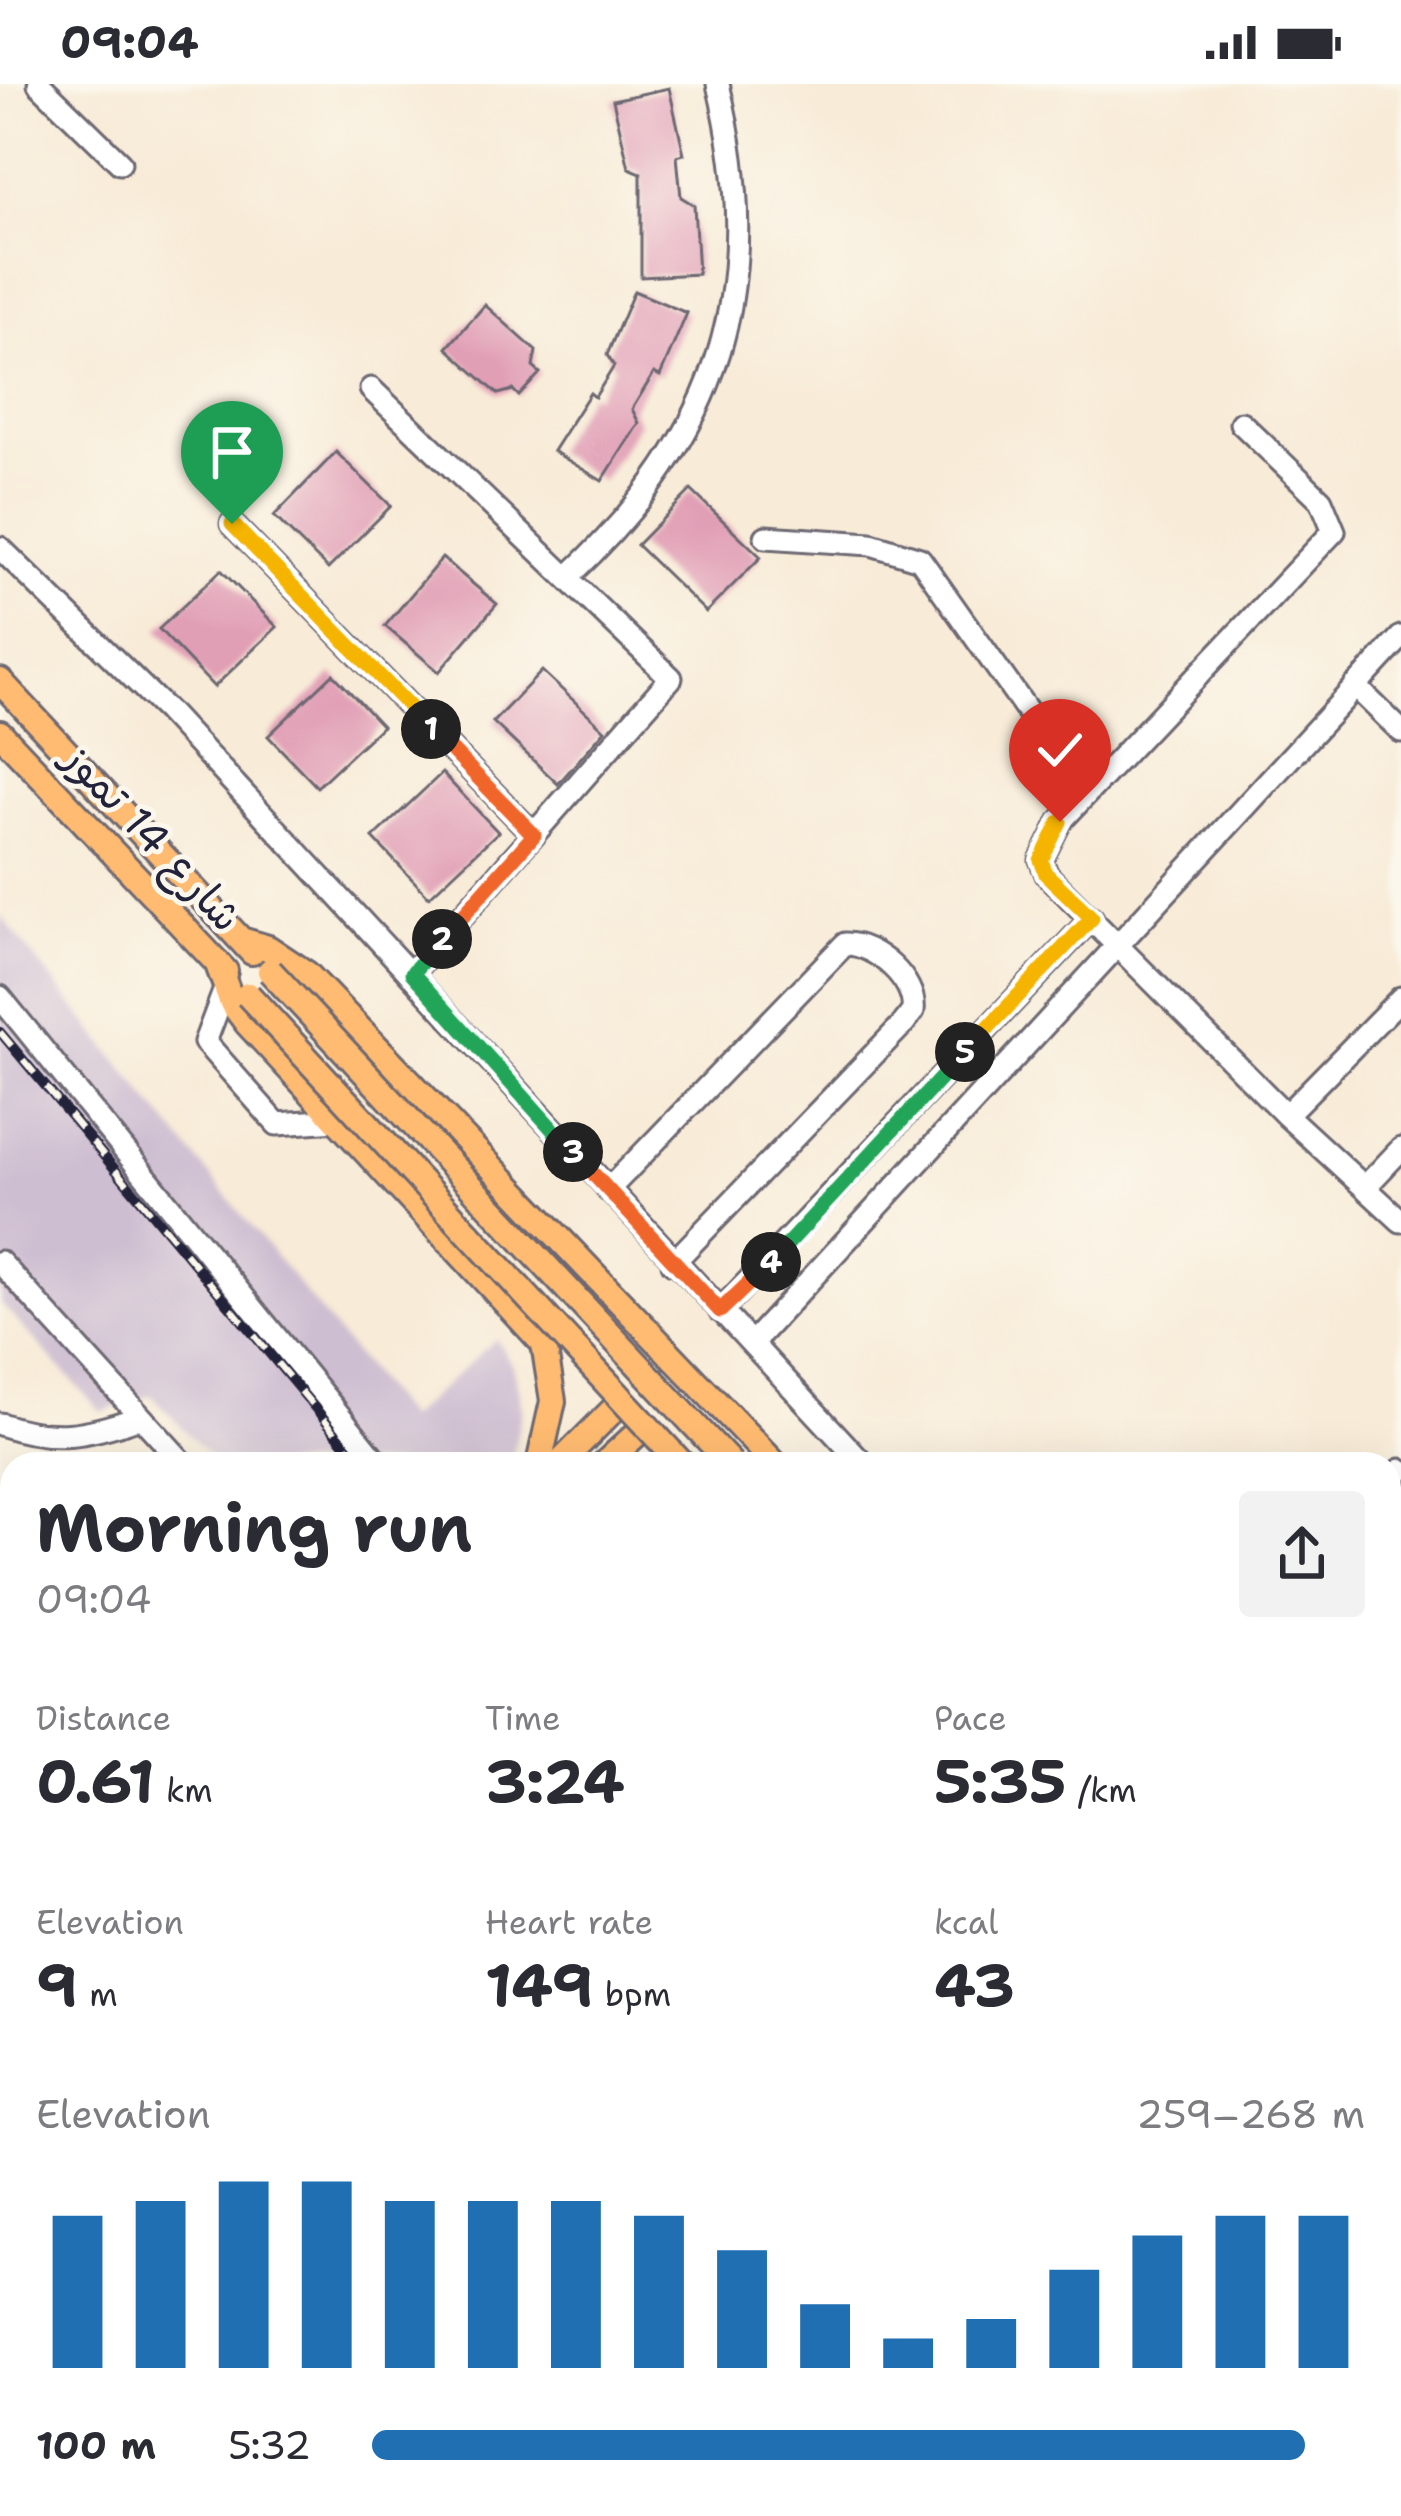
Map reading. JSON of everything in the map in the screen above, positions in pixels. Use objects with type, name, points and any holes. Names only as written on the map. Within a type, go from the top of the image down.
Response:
[{"type":"main road","name":"شارع 14 تموز","points":[[0,681],[720,1452]]},
{"type":"main road","name":"شارع 14 تموز","points":[[0,733],[217,962],[237,992]]},
{"type":"main road","name":"شارع 14 تموز","points":[[241,940],[268,948],[307,974],[686,1388],[761,1452]]},
{"type":"main road","points":[[237,992],[247,1023],[544,1344],[553,1401],[542,1452]]},
{"type":"main road","points":[[237,992],[671,1452]]},
{"type":"main road","points":[[571,1452],[619,1404]]},
{"type":"main road","points":[[617,1452],[642,1429]]},
{"type":"street","points":[[39,84],[120,163]]},
{"type":"street","points":[[569,576],[620,528],[685,431],[720,361],[739,262],[736,160],[718,84]]},
{"type":"street","points":[[371,389],[671,678],[412,973]]},
{"type":"street","points":[[1241,423],[1321,500],[1334,531],[1060,822],[1041,860],[1046,874],[1286,1115],[1401,1221]]},
{"type":"street","points":[[232,524],[534,835]]},
{"type":"street","points":[[766,537],[871,544],[920,559],[1086,794]]},
{"type":"street","points":[[0,548],[167,711],[852,1452]]},
{"type":"street","points":[[752,1342],[1401,637]]},
{"type":"street","points":[[1355,686],[1401,731]]},
{"type":"street","points":[[720,1311],[1092,918]]},
{"type":"street","points":[[608,1190],[845,944],[874,950],[910,988],[913,1011],[904,1023],[673,1263]]},
{"type":"street","points":[[237,992],[205,1042],[278,1124],[338,1120]]},
{"type":"street","points":[[0,998],[369,1452]]},
{"type":"street","points":[[1286,1115],[1401,998]]},
{"type":"street","points":[[970,1046],[1001,1073]]},
{"type":"street","points":[[1366,1186],[1401,1149]]},
{"type":"street","points":[[0,1262],[172,1452]]},
{"type":"street","points":[[0,1424],[46,1438],[70,1438],[137,1418]]},
{"type":"shaded area","points":[[0,915],[407,1419],[496,1339],[514,1369],[522,1409],[513,1452],[205,1452],[151,1395],[101,1412],[0,1303]]},
{"type":"building","points":[[669,88],[684,154],[677,156],[681,197],[694,205],[698,274],[641,277],[641,173],[629,168],[613,100]]},
{"type":"building","points":[[634,291],[687,313],[660,376],[654,373],[632,409],[639,423],[602,481],[553,451],[590,393],[595,397],[614,366],[607,355]]},
{"type":"building","points":[[485,305],[536,351],[533,367],[540,373],[519,396],[513,390],[498,394],[447,348]]},
{"type":"building","points":[[336,452],[391,506],[328,569],[274,516]]},
{"type":"building","points":[[691,490],[761,557],[706,612],[637,545]]},
{"type":"building","points":[[442,558],[497,604],[439,672],[385,626]]},
{"type":"building","points":[[221,570],[277,627],[214,687],[159,629]]},
{"type":"building","points":[[542,671],[605,730],[558,784],[493,722]]},
{"type":"building","points":[[333,674],[382,726],[317,787],[268,736]]},
{"type":"building","points":[[442,773],[498,832],[429,897],[373,838]]},
{"type":"railway","points":[[0,1032],[352,1452]]},
{"type":"route","points":[[232,524],[534,835],[412,973],[720,1311],[1092,918],[1046,874],[1041,860],[1060,822]]}]
